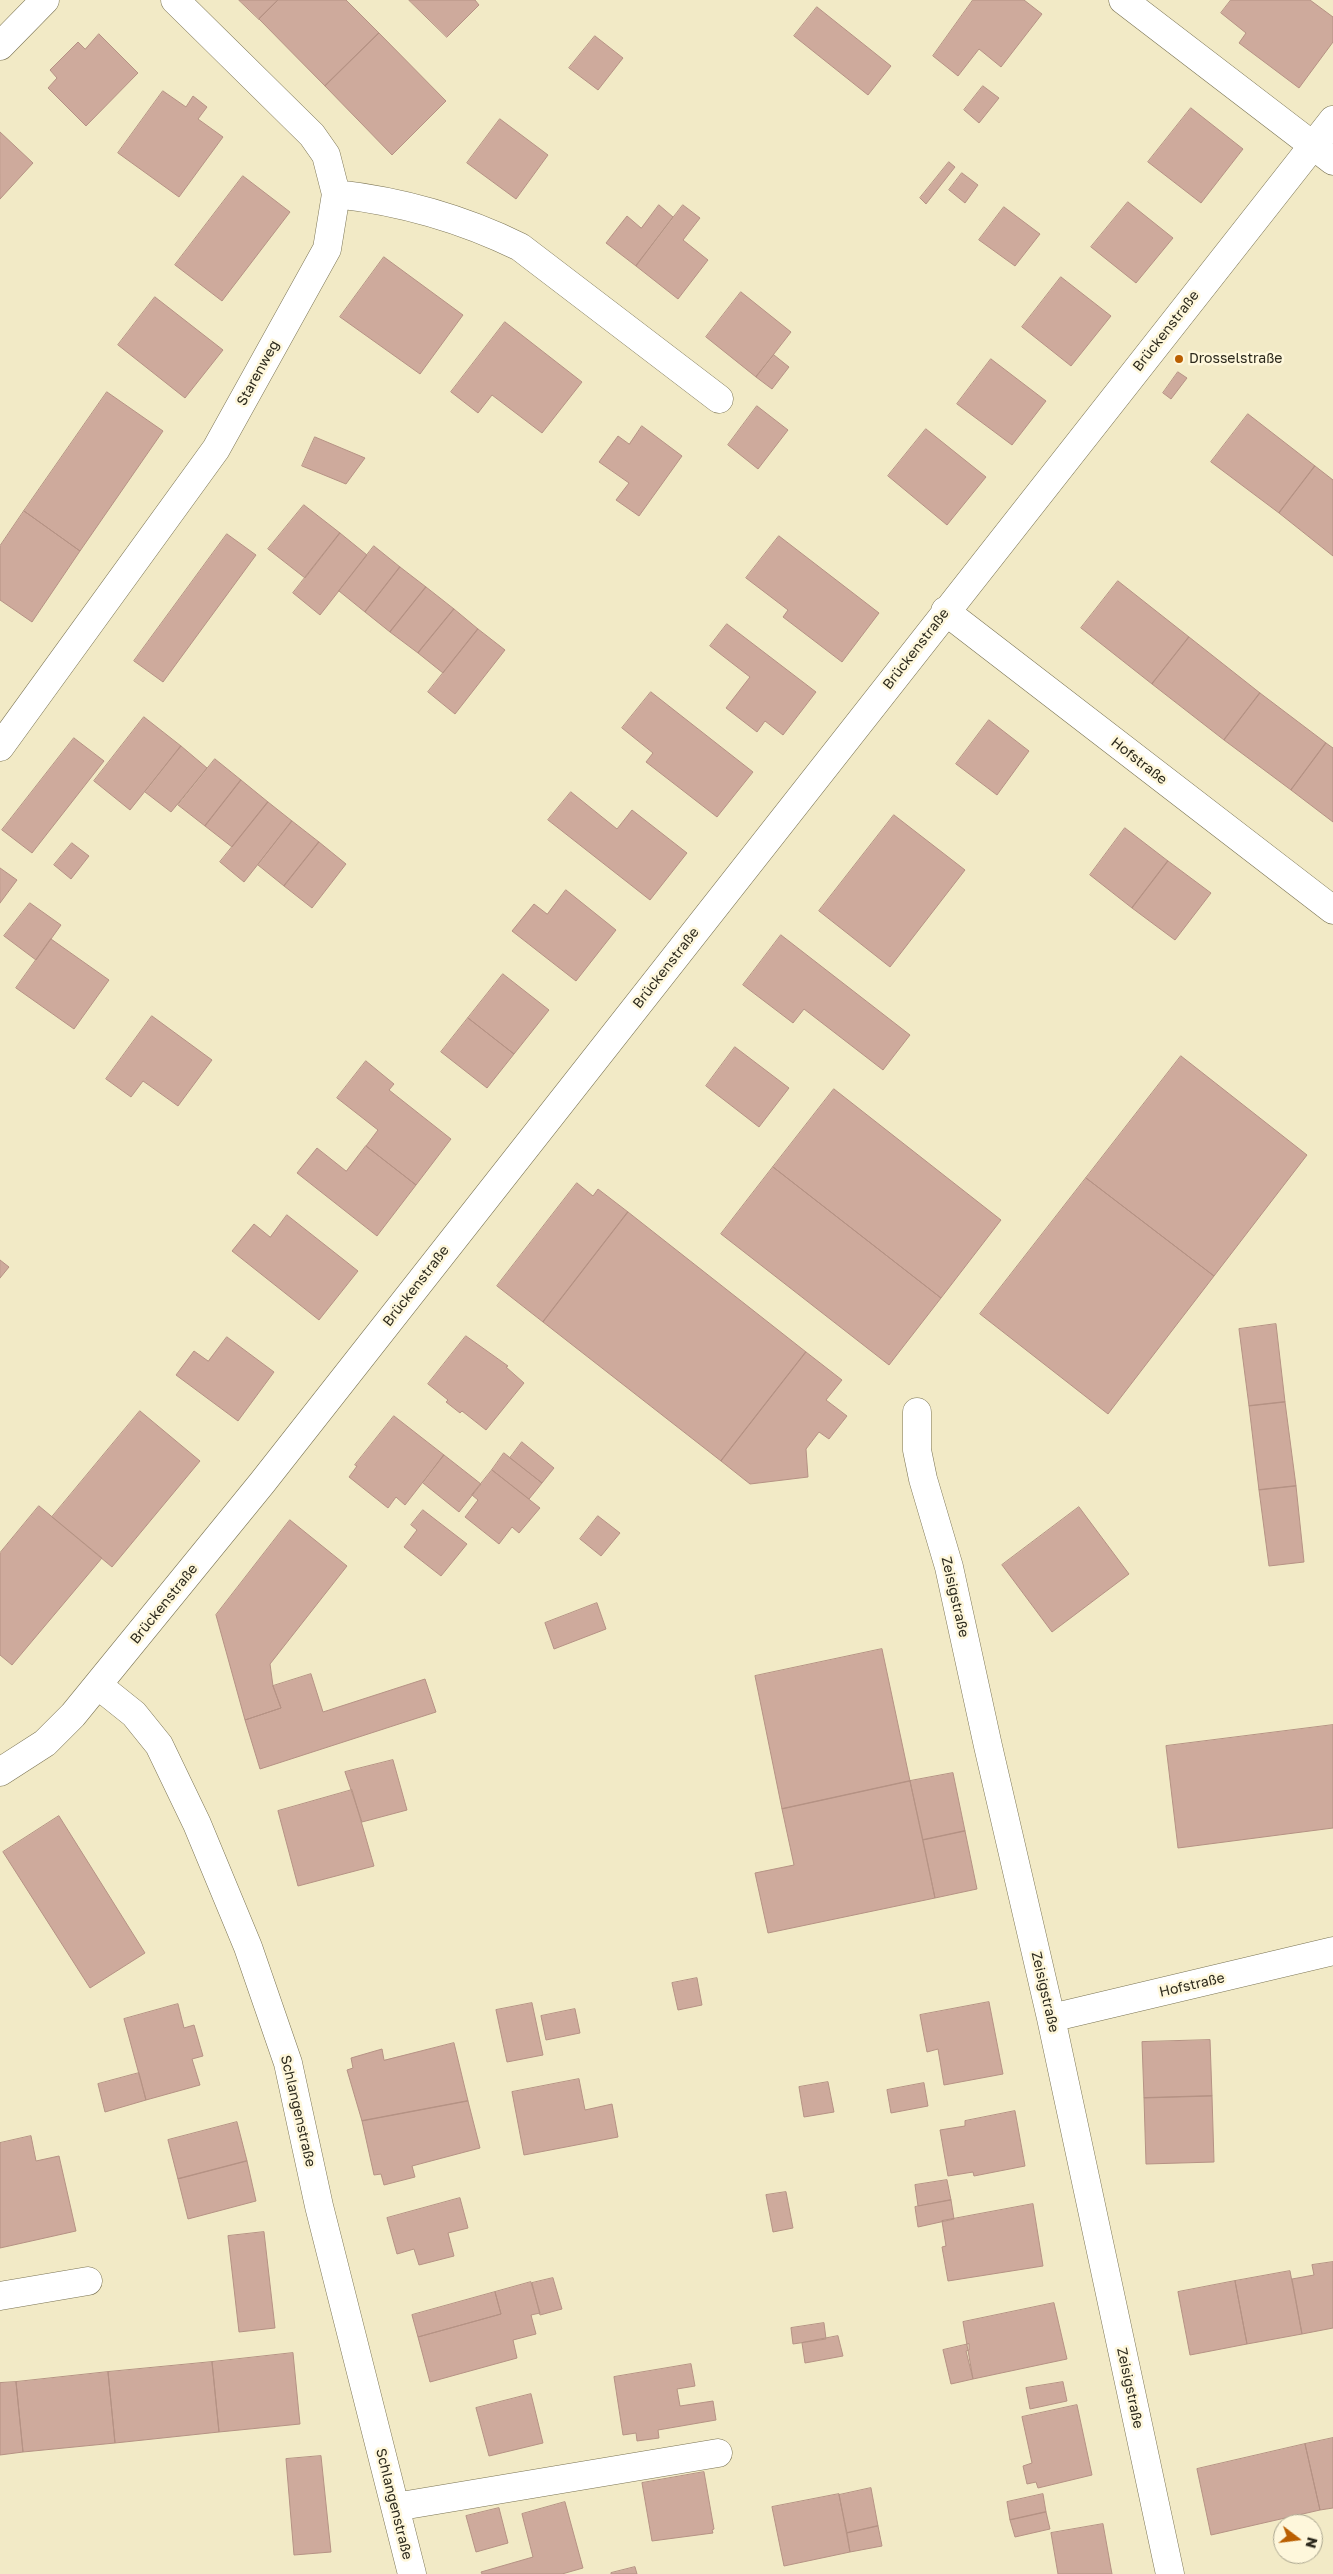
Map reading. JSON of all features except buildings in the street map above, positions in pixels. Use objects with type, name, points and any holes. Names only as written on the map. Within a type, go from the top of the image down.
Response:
[{"type":"street","points":[[0,46],[45,0]]},
{"type":"street","name":"Starenweg","points":[[0,747],[216,449],[327,249],[336,194],[326,155],[312,135],[175,0]]},
{"type":"street","points":[[1123,0],[1323,153]]},
{"type":"street","name":"Brückenstraße","points":[[0,1772],[45,1742],[99,1686],[262,1483],[945,611],[1323,153],[1333,120]]},
{"type":"street","points":[[336,194],[394,202],[492,233],[520,247],[719,399]]},
{"type":"street","name":"Hofstraße","points":[[945,611],[1333,910]]},
{"type":"street","name":"Zeisigstraße","points":[[917,1412],[917,1450],[923,1479],[949,1567],[1051,2018],[1170,2574]]},
{"type":"street","name":"Schlangenstraße","points":[[99,1686],[134,1714],[159,1745],[197,1824],[248,1947],[288,2063],[319,2206],[412,2574]]},
{"type":"street","name":"Hofstraße","points":[[1051,2018],[1333,1951]]},
{"type":"street","points":[[0,2296],[88,2280]]},
{"type":"street","points":[[395,2507],[718,2453]]},
{"type":"place","name":"Drosselstraße","points":[[1179,359]]}]
